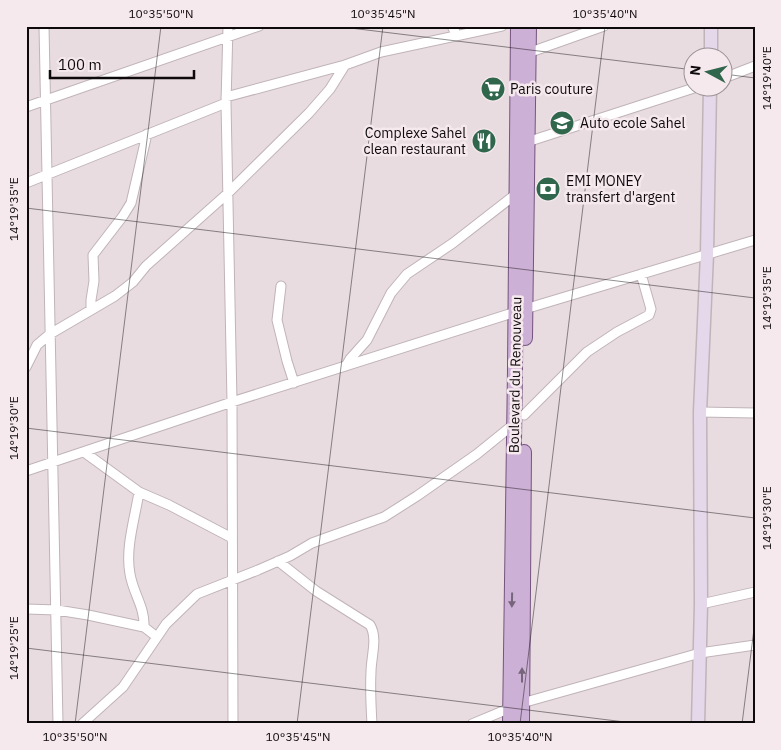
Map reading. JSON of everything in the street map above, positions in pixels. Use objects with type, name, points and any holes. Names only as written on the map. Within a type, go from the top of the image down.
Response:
[{"type":"main road","name":"Boulevard du Renouveau","points":[[518,26],[516,194],[520,311]]},
{"type":"main road","name":"Boulevard du Renouveau","points":[[510,724],[516,706],[520,311],[527,142],[529,26]]},
{"type":"main road","points":[[711,48],[712,26]]},
{"type":"main road","points":[[698,724],[701,604],[700,412],[708,254],[710,98]]},
{"type":"main road","name":"Boulevard du Renouveau","points":[[516,706],[522,724]]},
{"type":"street","points":[[44,26],[47,100],[58,724]]},
{"type":"street","points":[[228,26],[226,100],[232,402],[234,724]]},
{"type":"street","points":[[26,107],[259,26]]},
{"type":"street","points":[[452,26],[457,36]]},
{"type":"street","points":[[26,184],[226,100],[345,65],[381,52],[502,26]]},
{"type":"street","points":[[528,53],[604,26]]},
{"type":"street","points":[[26,367],[33,350],[50,334],[115,296],[133,282],[146,266],[228,194],[309,113],[334,83],[345,65]]},
{"type":"street","points":[[734,74],[755,66]]},
{"type":"street","points":[[527,142],[684,91]]},
{"type":"street","points":[[91,310],[94,281],[93,255],[128,209],[147,134]]},
{"type":"street","points":[[346,366],[367,340],[392,293],[407,274],[453,243],[516,194]]},
{"type":"street","points":[[26,471],[294,382],[755,240]]},
{"type":"street","points":[[82,724],[124,687],[171,618],[197,594],[278,561],[312,543],[384,517],[418,496],[477,454],[519,420],[587,352],[617,332],[650,315],[651,308],[641,274]]},
{"type":"street","points":[[281,286],[277,320],[294,382]]},
{"type":"street","points":[[700,412],[755,413]]},
{"type":"street","points":[[84,452],[139,492],[169,505],[232,538]]},
{"type":"street","points":[[139,492],[129,564],[132,582],[144,612],[144,626]]},
{"type":"street","points":[[278,561],[316,591],[372,628],[374,642],[370,673],[372,724]]},
{"type":"street","points":[[701,604],[755,592]]},
{"type":"street","points":[[26,609],[57,610],[144,626],[157,637]]},
{"type":"street","points":[[472,724],[516,706],[700,653],[755,645]]},
{"type":"place","name":"Paris couture","points":[[493,89]]},
{"type":"place","name":"Auto ecole Sahel","points":[[562,123]]},
{"type":"place","name":"Complexe Sahel clean restaurant","points":[[484,141]]},
{"type":"place","name":"EMI MONEY transfert d'argent","points":[[548,189]]}]
